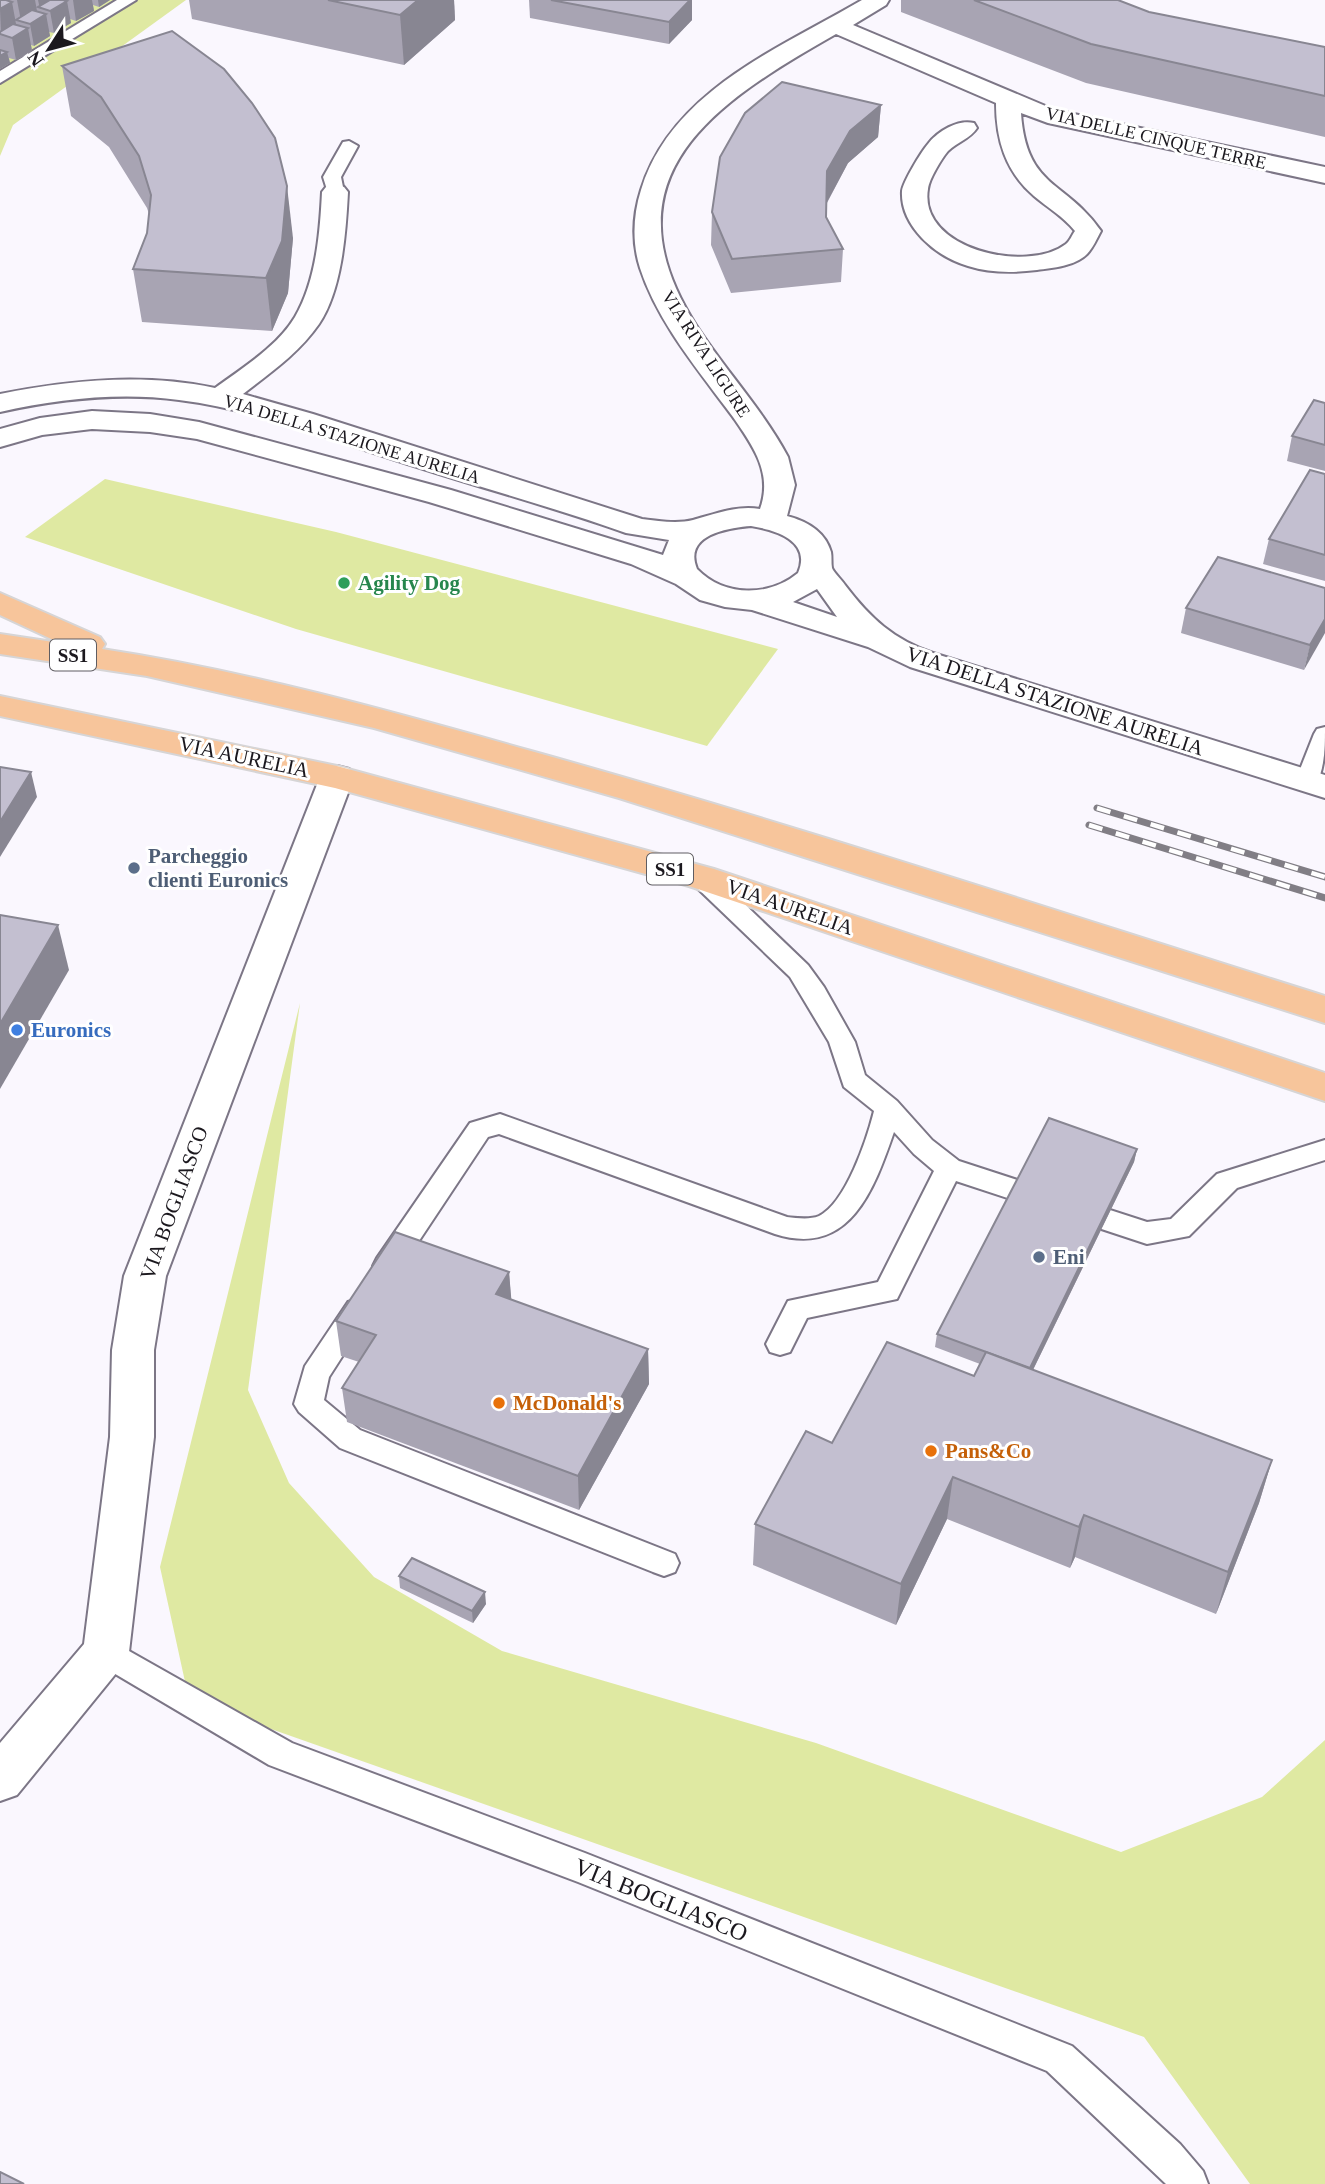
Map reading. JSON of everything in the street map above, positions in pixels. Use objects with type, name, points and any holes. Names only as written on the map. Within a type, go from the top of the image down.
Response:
[{"type":"highway","points":[[0,602],[58,631],[146,666]]},
{"type":"highway","name":"SS1","points":[[0,644],[146,666],[379,719],[631,790],[1325,1010]]},
{"type":"highway","name":"VIA AURELIA","points":[[0,706],[337,777],[701,877],[1325,1087]]},
{"type":"street","name":"VIA RIVA LIGURE","points":[[769,520],[776,510],[779,490],[777,465],[664,294],[648,245],[650,205],[670,151],[683,132],[705,109],[734,87],[878,0]]},
{"type":"street","name":"VIA DELLE CINQUE TERRE","points":[[836,26],[1048,116],[1325,175]]},
{"type":"street","points":[[965,128],[938,147],[915,188],[917,212],[931,232],[952,250],[975,260],[1010,265],[1054,260],[1077,249],[1088,231],[1079,216],[1035,184],[1015,154],[1008,123],[1008,99]]},
{"type":"street","points":[[220,398],[279,353],[307,321],[318,295],[333,235],[334,184]]},
{"type":"street","name":"VIA DELLA STAZIONE AURELIA","points":[[0,404],[53,393],[128,389],[179,391],[220,398],[292,418],[637,527],[666,531],[697,530]]},
{"type":"street","points":[[0,438],[40,427],[92,420],[150,423],[199,431],[467,504],[642,557],[688,578]]},
{"type":"street","points":[[752,600],[776,597],[796,589],[811,578],[816,568],[816,550],[807,537],[791,526],[769,520],[731,518],[697,530],[687,538],[680,548],[678,560],[682,572],[706,591],[752,600],[880,641]]},
{"type":"street","name":"VIA DELLA STAZIONE AURELIA","points":[[816,568],[846,608],[880,641],[947,668],[1316,785]]},
{"type":"street","name":"VIA BOGLIASCO","points":[[106,1652],[132,1437],[133,1350],[145,1276],[337,777]]},
{"type":"street","points":[[10,1752],[106,1652]]},
{"type":"lane","points":[[0,78],[128,0]]},
{"type":"lane","points":[[334,184],[349,146]]},
{"type":"lane","points":[[1316,785],[1325,734]]},
{"type":"lane","points":[[701,877],[799,971],[815,993],[842,1042],[853,1080],[888,1108],[923,1147],[949,1167],[1147,1233],[1179,1229],[1227,1181],[1316,1150],[1325,1150]]},
{"type":"lane","points":[[664,1563],[350,1439],[309,1404],[314,1374],[480,1130],[500,1125],[785,1227],[803,1230],[821,1227],[836,1219],[843,1209],[882,1135],[888,1108]]},
{"type":"lane","points":[[780,1344],[798,1309],[887,1291],[949,1167]]},
{"type":"lane","name":"VIA BOGLIASCO","points":[[106,1652],[281,1754],[585,1869],[1059,2058],[1167,2157],[1190,2184]]},
{"type":"green space","points":[[0,0],[186,0],[13,125],[0,156]]},
{"type":"green space","name":"Agility Dog","points":[[105,479],[336,532],[778,649],[707,746],[296,629],[25,537]]},
{"type":"green space","points":[[300,1003],[248,1390],[289,1483],[374,1577],[502,1651],[816,1743],[1121,1852],[1262,1797],[1325,1740],[1325,2184],[1250,2184],[1144,2037],[189,1700],[160,1567]]},
{"type":"building","points":[[0,0],[6,0],[12,2],[0,9]]},
{"type":"building","points":[[50,0],[67,1],[50,11],[38,7]]},
{"type":"building","points":[[328,0],[418,0],[400,15]]},
{"type":"building","points":[[551,0],[690,0],[669,22]]},
{"type":"building","points":[[974,0],[1118,0],[1149,12],[1325,47],[1325,96],[1091,44]]},
{"type":"building","points":[[32,10],[46,14],[30,24],[16,20]]},
{"type":"building","points":[[13,24],[28,28],[12,38],[0,34],[0,32]]},
{"type":"building","points":[[172,31],[224,69],[252,103],[275,138],[287,186],[282,241],[266,278],[133,269],[147,233],[151,195],[139,156],[101,97],[62,66]]},
{"type":"building","points":[[782,82],[881,105],[850,131],[827,171],[826,217],[843,249],[732,259],[712,212],[720,157],[745,113]]},
{"type":"building","points":[[1314,400],[1325,403],[1325,445],[1292,436]]},
{"type":"building","points":[[1310,470],[1325,474],[1325,555],[1269,539]]},
{"type":"building","points":[[1218,557],[1325,588],[1325,619],[1310,645],[1186,608]]},
{"type":"building","points":[[0,767],[31,772],[0,822]]},
{"type":"building","points":[[0,915],[58,925],[0,1024]]},
{"type":"building","points":[[1049,1118],[1137,1149],[1030,1368],[937,1334]]},
{"type":"building","name":"McDonald's","points":[[395,1232],[509,1272],[496,1294],[648,1349],[578,1476],[342,1388],[376,1335],[336,1321]]},
{"type":"building","points":[[887,1342],[974,1376],[986,1352],[1272,1460],[1228,1572],[1084,1515],[1079,1527],[953,1477],[901,1584],[755,1524],[806,1431],[832,1443]]},
{"type":"building","points":[[412,1558],[485,1592],[472,1611],[399,1576]]},
{"type":"building","points":[[0,2172],[24,2184],[0,2184]]},
{"type":"railway","points":[[1097,808],[1325,877]]},
{"type":"railway","points":[[1089,825],[1325,898]]},
{"type":"place","name":"Agility Dog","points":[[344,583]]},
{"type":"place","name":"Parcheggio clienti Euronics","points":[[134,868]]},
{"type":"place","name":"Euronics","points":[[17,1030]]},
{"type":"place","name":"Eni","points":[[1039,1257]]},
{"type":"place","name":"McDonald's","points":[[499,1403]]},
{"type":"place","name":"Pans&Co","points":[[931,1451]]}]
